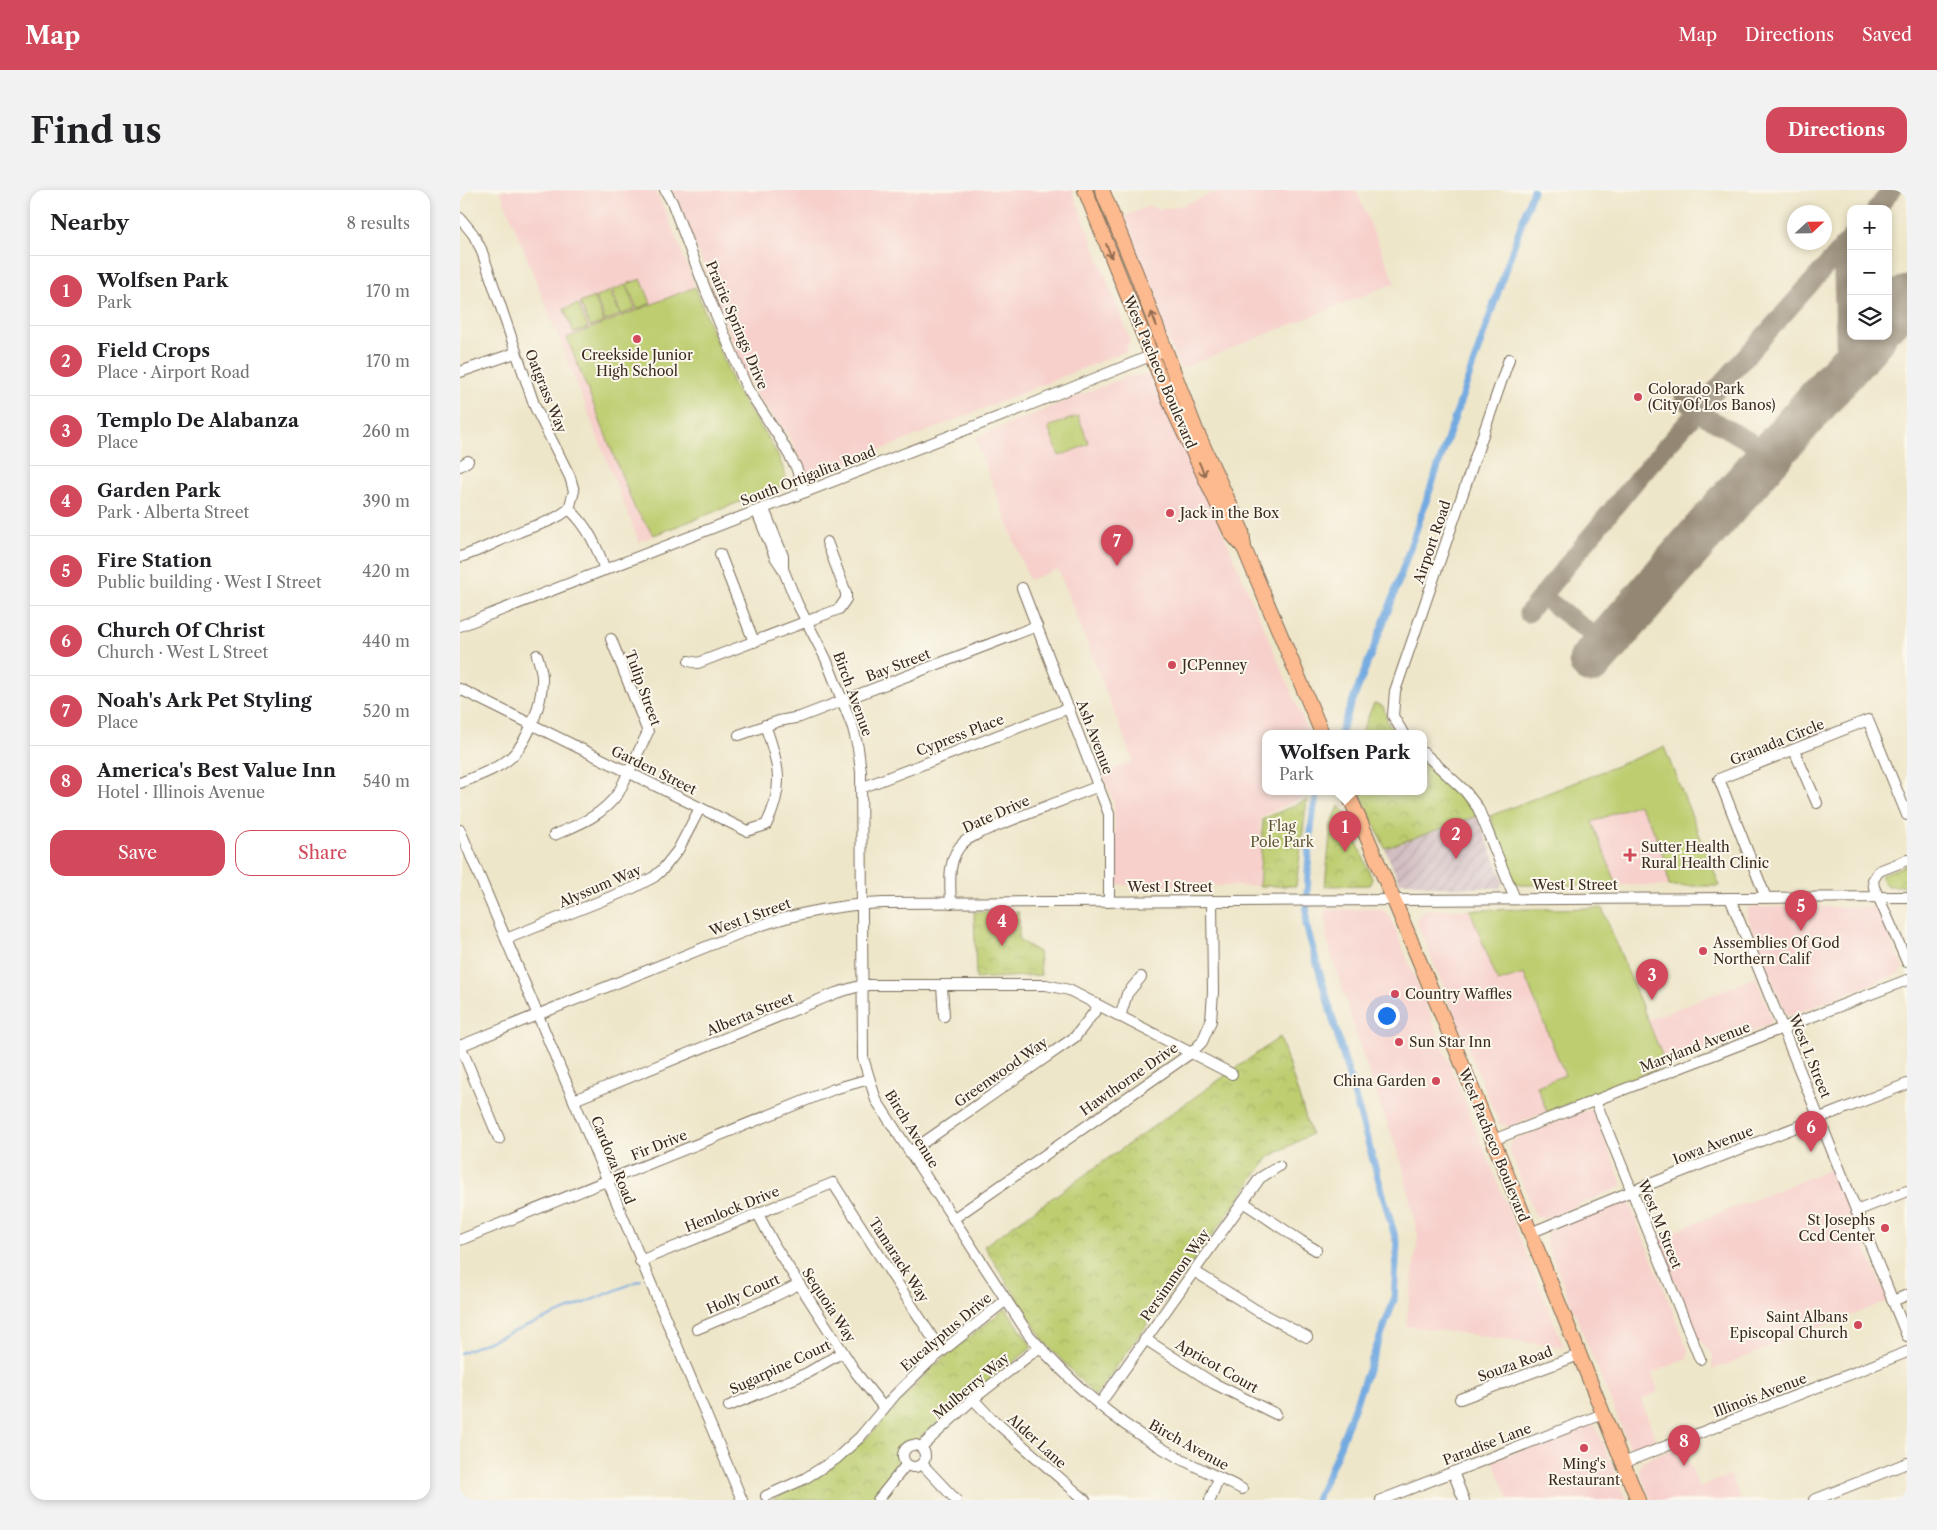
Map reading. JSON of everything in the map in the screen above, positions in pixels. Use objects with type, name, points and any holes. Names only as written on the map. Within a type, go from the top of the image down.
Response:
[{"type":"highway","name":"West Pacheco Boulevard","points":[[1085,190],[1173,409],[1231,534],[1244,548]]},
{"type":"highway","points":[[1094,190],[1114,236],[1121,237]]},
{"type":"highway","name":"West Pacheco Boulevard","points":[[1102,190],[1196,430],[1242,531],[1244,548],[1321,730]]},
{"type":"highway","name":"West Pacheco Boulevard","points":[[1349,795],[1493,1140],[1638,1500]]},
{"type":"street","name":"Prairie Springs Drive","points":[[665,190],[672,202],[706,291],[747,388],[779,436],[796,467],[805,492]]},
{"type":"street","name":"Oatgrass Way","points":[[460,218],[473,234],[481,249],[534,407],[573,484],[572,501],[569,509]]},
{"type":"street","name":"South Ortigalita Road","points":[[460,626],[1165,350]]},
{"type":"street","points":[[460,372],[515,353]]},
{"type":"street","name":"Airport Road","points":[[1401,730],[1393,716],[1395,691],[1509,359]]},
{"type":"street","points":[[460,557],[484,549],[526,529],[556,519],[569,509],[578,517],[589,532],[605,570]]},
{"type":"street","name":"Birch Avenue","points":[[760,510],[774,557],[783,569],[797,603],[821,647],[853,728],[858,748],[861,788],[863,1058],[876,1100],[1029,1336],[1060,1370],[1098,1405],[1160,1447],[1242,1489]]},
{"type":"street","points":[[689,661],[698,663],[839,609],[845,602],[846,592],[827,542]]},
{"type":"street","points":[[720,554],[754,642]]},
{"type":"street","name":"Ash Avenue","points":[[1022,588],[1109,814],[1109,902]]},
{"type":"street","name":"Bay Street","points":[[739,736],[765,725],[800,717],[1037,626]]},
{"type":"street","name":"Tulip Street","points":[[554,835],[586,822],[605,809],[619,792],[648,732],[611,639]]},
{"type":"street","points":[[460,783],[496,768],[509,759],[519,748],[531,725],[542,692],[542,677],[537,655]]},
{"type":"street","name":"Garden Street","points":[[460,689],[747,831],[766,825],[776,802],[779,778],[774,751],[765,725]]},
{"type":"street","name":"Cypress Place","points":[[861,788],[1069,708]]},
{"type":"street","name":"Granada Circle","points":[[1766,898],[1719,779],[1868,720],[1907,815]]},
{"type":"street","points":[[1794,750],[1817,803]]},
{"type":"street","points":[[1427,756],[1465,791],[1478,808],[1515,899]]},
{"type":"street","name":"Date Drive","points":[[951,903],[949,876],[955,857],[965,841],[981,832],[1099,786]]},
{"type":"street","name":"Alyssum Way","points":[[506,939],[633,888],[654,877],[678,850],[700,808]]},
{"type":"street","name":"Cardoza Road","points":[[460,830],[462,842],[506,939],[742,1500]]},
{"type":"street","points":[[1907,860],[1878,871],[1873,880],[1878,896],[1907,962]]},
{"type":"street","name":"West I Street","points":[[460,1045],[772,921],[803,913],[862,904],[1907,896]]},
{"type":"street","name":"West L Street","points":[[1730,898],[1907,1336]]},
{"type":"street","name":"Hawthorne Drive","points":[[953,1218],[1190,1053],[1202,1042],[1211,1021],[1213,992],[1212,901]]},
{"type":"street","points":[[1120,1017],[1127,994],[1141,977]]},
{"type":"street","name":"Maryland Avenue","points":[[1493,1140],[1907,980]]},
{"type":"street","name":"Alberta Street","points":[[574,1100],[836,993],[863,985],[1046,985],[1069,990],[1232,1074]]},
{"type":"street","points":[[942,986],[944,1016]]},
{"type":"street","name":"Greenwood Way","points":[[910,1152],[1075,1037],[1098,1006]]},
{"type":"street","points":[[460,1045],[499,1140]]},
{"type":"street","name":"Fir Drive","points":[[460,1240],[834,1089],[869,1079]]},
{"type":"street","name":"Iowa Avenue","points":[[1530,1233],[1632,1191],[1907,1084]]},
{"type":"street","name":"West M Street","points":[[1595,1100],[1700,1359]]},
{"type":"street","name":"Persimmon Way","points":[[1098,1405],[1260,1178],[1279,1166]]},
{"type":"street","name":"Hemlock Drive","points":[[640,1261],[834,1183]]},
{"type":"street","name":"Tamarack Way","points":[[834,1183],[941,1351]]},
{"type":"street","points":[[1856,1211],[1907,1190]]},
{"type":"street","points":[[1243,1202],[1316,1250]]},
{"type":"street","name":"Sequoia Way","points":[[758,1214],[776,1248],[866,1388],[884,1408]]},
{"type":"street","points":[[1194,1271],[1256,1310],[1307,1337]]},
{"type":"street","name":"Holly Court","points":[[697,1329],[799,1284]]},
{"type":"street","points":[[1893,1301],[1907,1296]]},
{"type":"street","name":"Eucalyptus Drive","points":[[766,1496],[804,1479],[836,1459],[860,1437],[884,1408],[941,1351],[1006,1300]]},
{"type":"street","name":"Apricot Court","points":[[1146,1339],[1213,1382],[1276,1414]]},
{"type":"street","name":"Mulberry Way","points":[[921,1447],[973,1399],[1040,1347]]},
{"type":"street","name":"Sugarpine Court","points":[[729,1406],[807,1373],[843,1352]]},
{"type":"street","name":"Illinois Avenue","points":[[1623,1463],[1907,1352]]},
{"type":"street","name":"Souza Road","points":[[1460,1399],[1579,1355]]},
{"type":"street","name":"Alder Lane","points":[[973,1399],[990,1417],[1078,1496],[1086,1500]]},
{"type":"street","name":"Paradise Lane","points":[[1381,1500],[1603,1414]]},
{"type":"street","points":[[912,1444],[921,1447],[925,1454],[922,1464],[918,1467],[906,1465],[902,1458],[902,1452],[906,1447],[912,1444]]},
{"type":"street","points":[[1814,1500],[1907,1463]]},
{"type":"street","points":[[922,1464],[952,1499]]},
{"type":"street","points":[[878,1500],[906,1465]]},
{"type":"street","points":[[1453,1472],[1464,1500]]},
{"type":"street","points":[[1210,1500],[1219,1478]]},
{"type":"shaded area","name":"Creekside Junior High School","points":[[500,190],[655,190],[668,217],[736,391],[770,440],[787,479],[639,542]]},
{"type":"shaded area","points":[[672,190],[1072,190],[1130,339],[1126,351],[816,476],[808,475],[787,433],[756,395],[742,366],[680,205]]},
{"type":"shaded area","points":[[1221,190],[1356,190],[1395,283],[1180,369],[1118,219],[1150,206],[1159,210],[1183,205]]},
{"type":"shaded area","points":[[1148,375],[1156,385],[1212,507],[1308,730],[1262,730],[1262,795],[1306,795],[1261,817],[1259,886],[1116,885],[1114,804],[1103,774],[1133,761],[1058,569],[1029,580],[975,438],[1128,376]]},
{"type":"shaded area","points":[[1639,804],[1660,843],[1669,886],[1617,885],[1592,822]]},
{"type":"shaded area","points":[[1477,816],[1503,880],[1500,888],[1436,887],[1399,882],[1385,849]]},
{"type":"shaded area","points":[[1749,907],[1874,907],[1878,910],[1903,968],[1900,973],[1789,1016],[1785,1013],[1746,913]]},
{"type":"shaded area","points":[[1381,909],[1390,916],[1564,1347],[1406,1326],[1418,1236],[1402,1164],[1366,1065],[1327,941],[1325,910]]},
{"type":"shaded area","points":[[1425,910],[1470,910],[1498,982],[1524,974],[1565,1075],[1537,1086],[1547,1112],[1508,1127],[1499,1124],[1416,920]]},
{"type":"shaded area","points":[[1756,977],[1772,1020],[1770,1024],[1666,1065],[1648,1020]]},
{"type":"shaded area","points":[[1592,1108],[1623,1186],[1545,1219],[1535,1215],[1509,1149],[1511,1141]]},
{"type":"shaded area","points":[[1833,1168],[1888,1301],[1712,1370],[1713,1355],[1697,1337],[1658,1238]]},
{"type":"shaded area","points":[[1628,1199],[1688,1350],[1687,1359],[1652,1373],[1658,1392],[1641,1399],[1656,1441],[1638,1448],[1629,1446],[1545,1240],[1550,1230]]},
{"type":"shaded area","points":[[1589,1424],[1596,1427],[1627,1500],[1509,1500],[1493,1461]]},
{"type":"shaded area","points":[[1682,1445],[1699,1487],[1731,1475],[1741,1500],[1651,1500],[1639,1470],[1642,1461]]},
{"type":"green space","points":[[641,279],[651,303],[637,309],[627,284]]},
{"type":"green space","points":[[626,285],[635,309],[621,315],[612,290]]},
{"type":"green space","points":[[695,287],[736,391],[770,441],[787,479],[784,485],[654,535],[635,509],[567,338]]},
{"type":"green space","points":[[610,291],[620,315],[605,321],[596,297]]},
{"type":"green space","points":[[594,297],[604,322],[590,327],[580,303]]},
{"type":"green space","points":[[578,304],[588,328],[574,333],[564,309]]},
{"type":"green space","points":[[1078,416],[1089,444],[1059,456],[1048,427]]},
{"type":"green space","points":[[1374,703],[1383,706],[1388,723],[1393,730],[1362,730]]},
{"type":"green space","points":[[1664,747],[1720,886],[1669,886],[1659,843],[1650,823],[1638,804],[1592,822],[1617,885],[1520,885],[1515,883],[1490,816]]},
{"type":"green space","points":[[1427,765],[1462,795],[1477,816],[1385,848],[1361,795],[1427,795]]},
{"type":"green space","name":"Flag Pole Park","points":[[1307,800],[1296,886],[1259,886],[1263,819]]},
{"type":"green space","points":[[1339,806],[1345,813],[1372,879],[1370,885],[1325,886],[1331,825]]},
{"type":"green space","points":[[1907,865],[1907,886],[1887,886],[1881,878],[1883,874]]},
{"type":"green space","points":[[1602,908],[1666,1065],[1547,1112],[1537,1086],[1565,1075],[1524,974],[1498,982],[1470,910]]},
{"type":"green space","points":[[974,912],[1019,912],[1019,940],[1039,952],[1041,975],[976,979]]},
{"type":"green space","points":[[1280,1037],[1311,1134],[1269,1157],[1095,1396],[1044,1341],[984,1246]]},
{"type":"green space","points":[[1006,1308],[1032,1347],[917,1440],[905,1444],[901,1449],[898,1461],[873,1500],[772,1500],[828,1470],[869,1436],[930,1369]]},
{"type":"waterway","points":[[1341,730],[1390,606],[1533,190]]},
{"type":"waterway","points":[[1316,1500],[1335,1459],[1394,1300],[1397,1244],[1306,925],[1309,845],[1314,806],[1318,795]]},
{"type":"waterway","points":[[460,1353],[641,1280]]},
{"type":"taxiway","points":[[1879,205],[1892,190]]},
{"type":"taxiway","points":[[1528,613],[1638,478],[1847,243]]},
{"type":"taxiway","points":[[1842,247],[1846,368]]},
{"type":"taxiway","points":[[1684,398],[1697,412],[1772,454]]},
{"type":"taxiway","points":[[1543,597],[1605,644]]},
{"type":"runway","points":[[1892,315],[1907,298]]},
{"type":"runway","points":[[1591,661],[1871,340]]},
{"type":"place","name":"Creekside Junior High School","points":[[637,339]]},
{"type":"place","name":"Colorado Park (City Of Los Banos)","points":[[1638,397]]},
{"type":"place","name":"Jack in the Box","points":[[1170,513]]},
{"type":"place","name":"Noah's Ark Pet Styling","points":[[1117,566]]},
{"type":"place","name":"JCPenney","points":[[1172,665]]},
{"type":"place","name":"Wolfsen Park","points":[[1345,852]]},
{"type":"place","name":"Sutter Health Rural Health Clinic","points":[[1630,855]]},
{"type":"place","name":"Field Crops","points":[[1456,859]]},
{"type":"place","name":"Fire Station","points":[[1801,931]]},
{"type":"place","name":"Garden Park","points":[[1002,946]]},
{"type":"place","name":"Assemblies Of God Northern Calif","points":[[1703,951]]},
{"type":"place","name":"Country Waffles","points":[[1395,994]]},
{"type":"place","name":"Templo De Alabanza","points":[[1652,1000]]},
{"type":"place","name":"Sun Star Inn","points":[[1399,1042]]},
{"type":"place","name":"China Garden","points":[[1436,1081]]},
{"type":"place","name":"Church Of Christ","points":[[1811,1152]]},
{"type":"place","name":"St Josephs Ccd Center","points":[[1885,1228]]},
{"type":"place","name":"Saint Albans Episcopal Church","points":[[1858,1325]]},
{"type":"place","name":"Ming's Restaurant","points":[[1584,1448]]},
{"type":"place","name":"America's Best Value Inn","points":[[1684,1466]]}]
